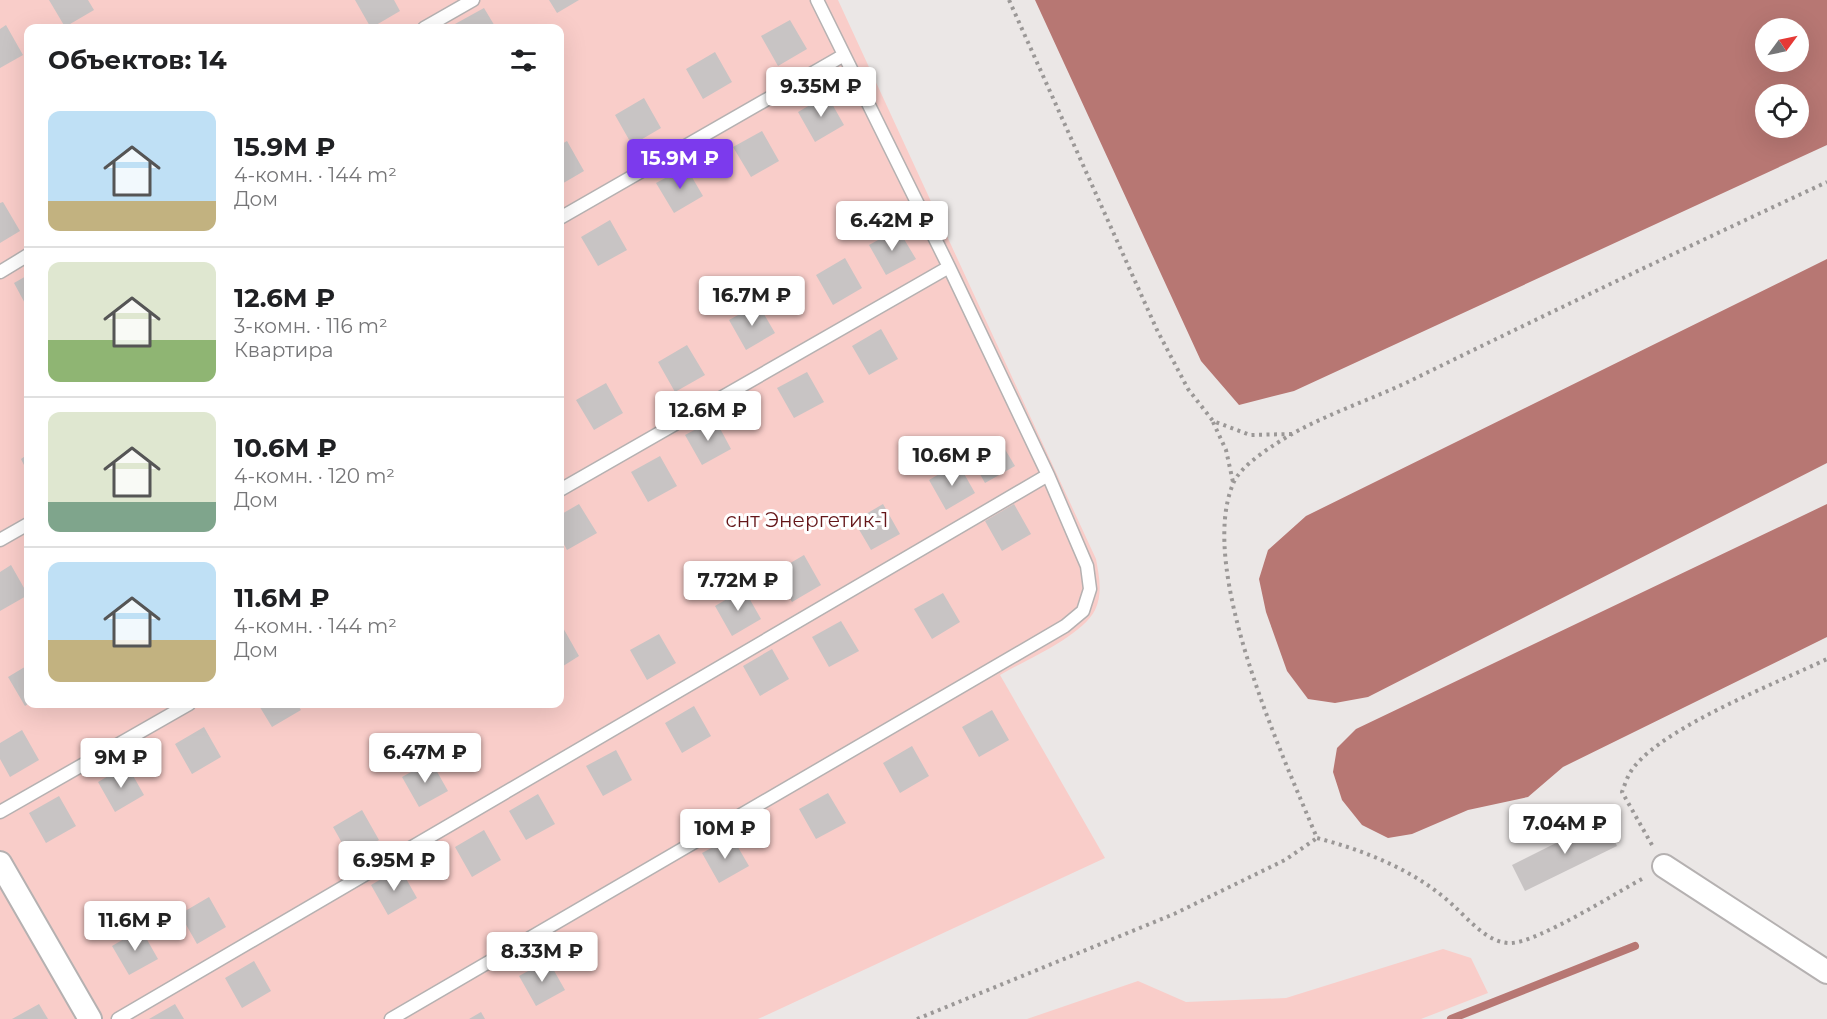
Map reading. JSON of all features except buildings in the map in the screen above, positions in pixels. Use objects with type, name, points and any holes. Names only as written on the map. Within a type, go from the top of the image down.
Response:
[{"type":"street","points":[[0,862],[90,1019]]},
{"type":"street","points":[[1664,867],[1827,972]]},
{"type":"lane","points":[[431,24],[473,0]]},
{"type":"lane","points":[[391,1019],[1065,626],[1083,611],[1090,589],[1087,567],[1048,475],[949,267],[817,0]]},
{"type":"lane","points":[[564,216],[844,55]]},
{"type":"lane","points":[[0,272],[24,257]]},
{"type":"lane","points":[[564,488],[949,267]]},
{"type":"lane","points":[[118,1019],[1048,475]]},
{"type":"lane","points":[[0,540],[24,526]]},
{"type":"lane","points":[[0,812],[182,708]]},
{"type":"path","points":[[1009,0],[1157,330],[1188,389],[1213,422],[1226,450],[1233,482],[1223,522],[1227,585],[1265,711],[1317,838]]},
{"type":"path","points":[[1233,482],[1254,459],[1293,434],[1407,383],[1600,288],[1827,182]]},
{"type":"path","points":[[1213,422],[1250,435],[1293,434]]},
{"type":"path","points":[[917,1019],[1174,914],[1285,860],[1317,838],[1359,849],[1410,876],[1441,894],[1478,928],[1496,940],[1511,943],[1530,937],[1586,910],[1664,867],[1622,792],[1632,769],[1658,744],[1707,717],[1827,659]]},
{"type":"green space","name":"снт Энергетик-1","points":[[0,0],[838,0],[1096,559],[1100,584],[1099,597],[1095,610],[1088,620],[1066,638],[1000,675],[1105,858],[758,1019],[0,1019]]},
{"type":"green space","points":[[1443,949],[1471,958],[1488,993],[1421,1019],[1027,1019],[1138,981],[1186,1002],[1286,998]]},
{"type":"shaded area","points":[[1035,0],[1827,0],[1827,145],[1294,391],[1239,405],[1201,361]]},
{"type":"shaded area","points":[[1827,259],[1827,463],[1368,697],[1335,703],[1308,699],[1287,671],[1266,612],[1259,579],[1268,550],[1306,516]]},
{"type":"shaded area","points":[[1827,504],[1827,637],[1563,767],[1528,797],[1468,810],[1412,834],[1388,838],[1362,825],[1342,800],[1333,772],[1337,748],[1356,729]]},
{"type":"waterway","points":[[1451,1019],[1635,946]]}]
